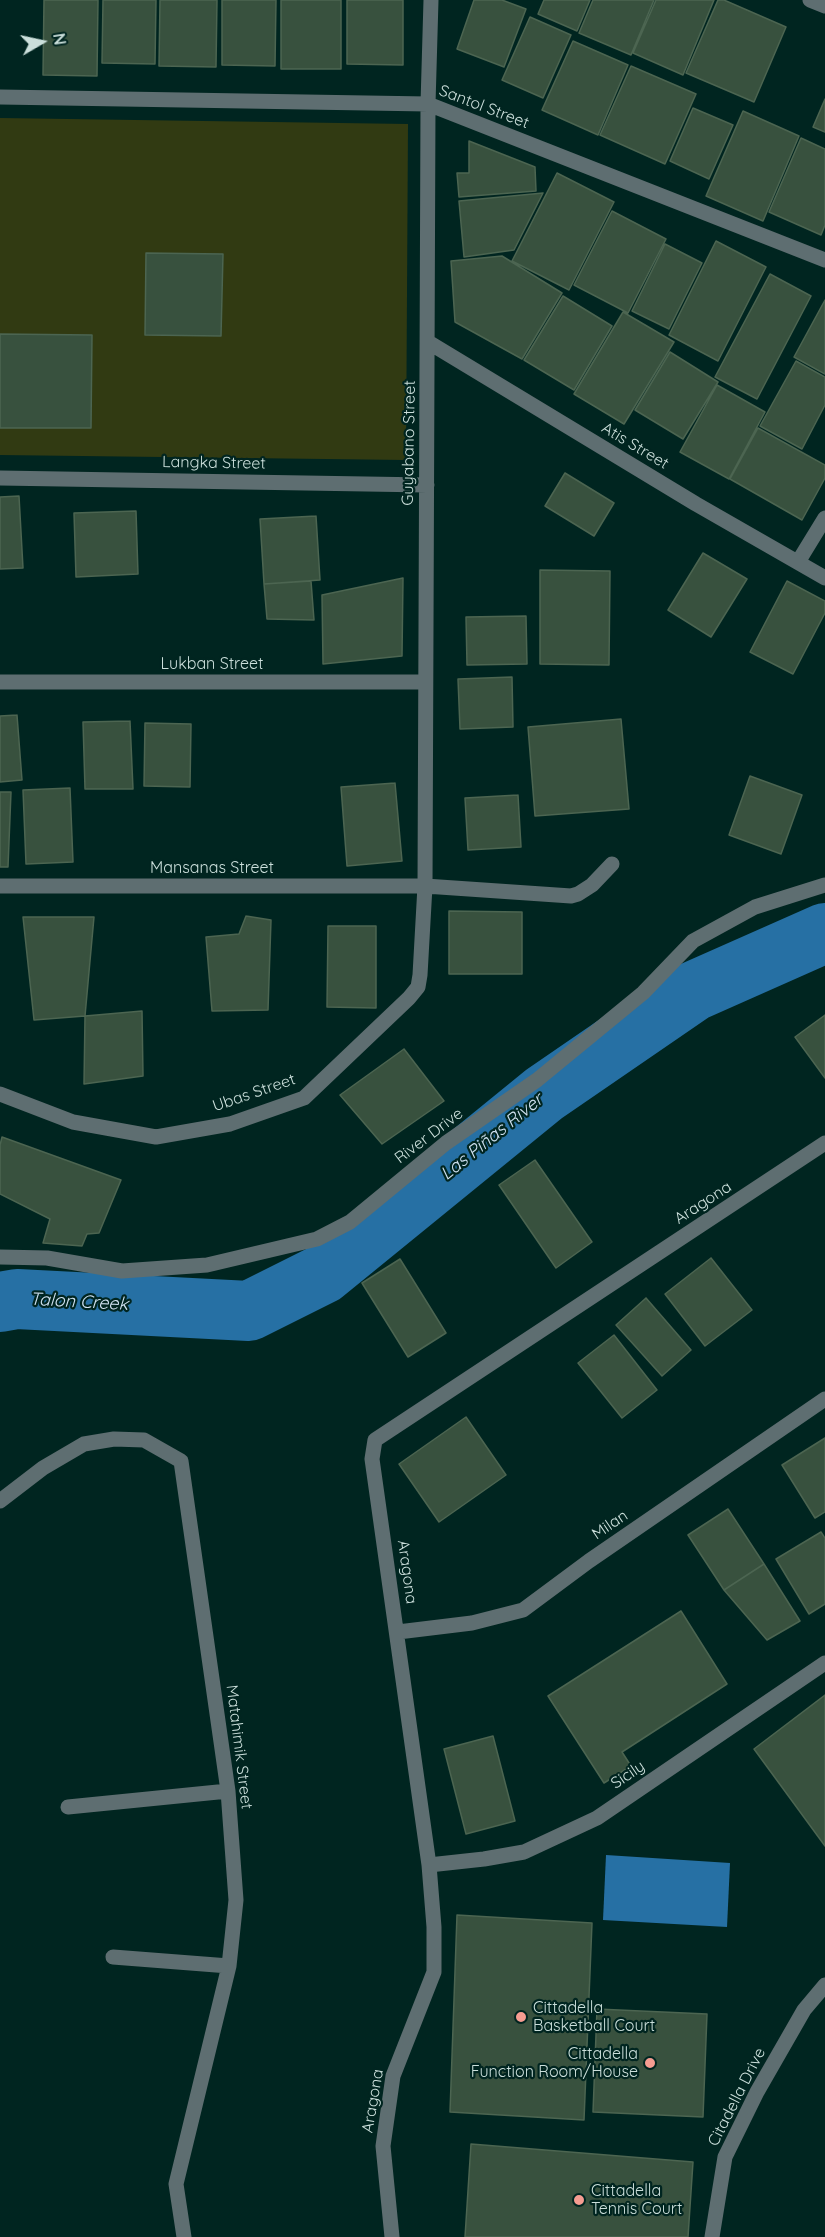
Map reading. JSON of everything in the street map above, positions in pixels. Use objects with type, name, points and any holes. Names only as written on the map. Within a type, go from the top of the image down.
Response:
[{"type":"street","name":"Guyabano Street","points":[[425,886],[424,682],[430,0]]},
{"type":"street","points":[[810,0],[825,6]]},
{"type":"street","name":"Santol Street","points":[[0,97],[428,104],[825,260]]},
{"type":"street","name":"Atis Street","points":[[428,342],[825,578]]},
{"type":"street","name":"Langka Street","points":[[0,478],[427,485]]},
{"type":"street","points":[[798,562],[825,518]]},
{"type":"street","name":"Lukban Street","points":[[0,682],[424,682]]},
{"type":"street","name":"Mansanas Street","points":[[0,886],[425,886],[571,896],[592,885],[612,864]]},
{"type":"street","name":"River Drive","points":[[0,1257],[47,1258],[122,1271],[207,1265],[317,1239],[350,1222],[446,1143],[537,1080],[643,993],[693,941],[755,907],[825,885]]},
{"type":"street","name":"Ubas Street","points":[[0,1094],[73,1122],[156,1137],[230,1124],[304,1098],[410,998],[418,987],[425,886]]},
{"type":"street","name":"Aragona","points":[[392,2237],[383,2146],[393,2076],[434,1972],[434,1927],[429,1864],[372,1459],[375,1440],[825,1143]]},
{"type":"street","name":"Milan","points":[[398,1632],[472,1623],[523,1610],[589,1561],[825,1399]]},
{"type":"street","name":"Matahimik Street","points":[[0,1501],[43,1468],[84,1444],[114,1439],[144,1440],[181,1461],[228,1791],[236,1900],[229,1966],[176,2184],[183,2237]]},
{"type":"street","name":"Sicily","points":[[429,1864],[484,1859],[524,1852],[597,1818],[825,1663]]},
{"type":"street","points":[[68,1807],[228,1791]]},
{"type":"street","points":[[113,1957],[229,1966]]},
{"type":"street","name":"Citadella Drive","points":[[711,2237],[725,2157],[757,2091],[804,2010],[825,1985]]},
{"type":"green space","points":[[0,118],[408,124],[406,460],[0,455]]},
{"type":"water","points":[[606,1855],[730,1863],[727,1927],[603,1920]]},
{"type":"building","points":[[44,0],[98,0],[97,76],[43,75]]},
{"type":"building","points":[[103,0],[156,0],[155,64],[102,63]]},
{"type":"building","points":[[160,0],[217,0],[216,67],[159,66]]},
{"type":"building","points":[[222,0],[276,0],[275,66],[222,65]]},
{"type":"building","points":[[281,0],[341,0],[341,69],[281,69]]},
{"type":"building","points":[[347,0],[403,0],[403,65],[347,64]]},
{"type":"building","points":[[474,0],[502,0],[526,9],[504,67],[457,49]]},
{"type":"building","points":[[544,0],[590,0],[577,31],[538,14]]},
{"type":"building","points":[[593,0],[654,0],[631,55],[579,33]]},
{"type":"building","points":[[656,0],[714,0],[683,75],[633,53]]},
{"type":"building","points":[[718,0],[724,0],[786,27],[754,102],[686,73]]},
{"type":"building","points":[[530,17],[571,35],[543,98],[502,80]]},
{"type":"building","points":[[573,41],[628,65],[598,135],[542,110]]},
{"type":"building","points":[[631,66],[696,94],[665,164],[600,135]]},
{"type":"building","points":[[825,99],[825,132],[813,127]]},
{"type":"building","points":[[693,108],[733,125],[709,179],[670,161]]},
{"type":"building","points":[[743,111],[799,136],[763,221],[706,196]]},
{"type":"building","points":[[801,138],[825,149],[825,225],[821,235],[769,212]]},
{"type":"building","points":[[469,141],[535,167],[536,191],[459,197],[457,173],[469,173]]},
{"type":"building","points":[[557,173],[614,202],[569,290],[512,261]]},
{"type":"building","points":[[543,193],[514,250],[464,257],[459,201]]},
{"type":"building","points":[[612,211],[666,239],[628,313],[574,285]]},
{"type":"building","points":[[716,241],[766,267],[718,361],[669,335]]},
{"type":"building","points":[[665,244],[702,263],[669,329],[632,311]]},
{"type":"building","points":[[146,253],[223,254],[221,336],[145,335]]},
{"type":"building","points":[[502,256],[562,293],[522,359],[455,322],[451,261]]},
{"type":"building","points":[[770,274],[811,296],[757,399],[715,377]]},
{"type":"building","points":[[563,296],[612,326],[574,390],[524,360]]},
{"type":"building","points":[[825,300],[825,374],[794,357]]},
{"type":"building","points":[[623,312],[674,342],[624,424],[574,394]]},
{"type":"building","points":[[0,334],[92,335],[91,428],[0,428]]},
{"type":"building","points":[[670,352],[718,382],[683,439],[635,410]]},
{"type":"building","points":[[796,361],[825,377],[825,405],[802,449],[760,426]]},
{"type":"building","points":[[717,385],[765,412],[729,479],[680,452]]},
{"type":"building","points":[[758,428],[825,465],[825,478],[802,520],[730,479]]},
{"type":"building","points":[[565,473],[614,503],[594,536],[545,506]]},
{"type":"building","points":[[19,496],[23,568],[0,569],[0,497]]},
{"type":"building","points":[[136,511],[138,574],[76,577],[74,513]]},
{"type":"building","points":[[316,516],[320,580],[264,584],[260,519]]},
{"type":"building","points":[[703,553],[747,579],[711,637],[668,610]]},
{"type":"building","points":[[540,570],[610,571],[609,665],[540,664]]},
{"type":"building","points":[[403,578],[402,656],[323,664],[322,595]]},
{"type":"building","points":[[311,581],[314,620],[267,619],[264,584]]},
{"type":"building","points":[[787,581],[825,601],[825,613],[793,674],[750,652]]},
{"type":"building","points":[[526,616],[527,664],[467,665],[466,617]]},
{"type":"building","points":[[512,677],[513,727],[460,729],[458,679]]},
{"type":"building","points":[[17,715],[22,780],[0,782],[0,716]]},
{"type":"building","points":[[621,719],[629,809],[535,816],[528,727]]},
{"type":"building","points":[[130,721],[133,789],[85,789],[83,722]]},
{"type":"building","points":[[145,723],[191,724],[190,787],[144,786]]},
{"type":"building","points":[[750,776],[802,795],[781,854],[729,835]]},
{"type":"building","points":[[395,783],[402,861],[347,866],[341,787]]},
{"type":"building","points":[[70,788],[73,862],[26,864],[23,790]]},
{"type":"building","points":[[0,792],[11,792],[8,867],[0,867]]},
{"type":"building","points":[[518,795],[521,847],[468,850],[465,798]]},
{"type":"building","points":[[449,911],[522,912],[522,974],[449,974]]},
{"type":"building","points":[[246,916],[271,920],[268,1010],[212,1011],[206,937],[239,934]]},
{"type":"building","points":[[23,917],[94,917],[85,1016],[34,1020]]},
{"type":"building","points":[[328,926],[376,926],[376,1008],[327,1007]]},
{"type":"building","points":[[142,1011],[143,1076],[84,1084],[85,1016]]},
{"type":"building","points":[[825,1015],[825,1078],[795,1037]]},
{"type":"building","points":[[404,1049],[444,1101],[382,1144],[340,1095]]},
{"type":"building","points":[[2,1137],[121,1180],[99,1233],[87,1234],[82,1246],[43,1243],[50,1219],[0,1194]]},
{"type":"building","points":[[535,1160],[592,1242],[556,1268],[499,1185]]},
{"type":"building","points":[[711,1258],[752,1310],[705,1346],[665,1294]]},
{"type":"building","points":[[400,1259],[446,1333],[408,1357],[362,1283]]},
{"type":"building","points":[[646,1298],[691,1350],[662,1376],[616,1325]]},
{"type":"building","points":[[614,1335],[657,1390],[622,1418],[578,1363]]},
{"type":"building","points":[[466,1417],[506,1475],[439,1522],[399,1464]]},
{"type":"building","points":[[825,1438],[825,1512],[815,1518],[782,1465]]},
{"type":"building","points":[[728,1509],[764,1564],[724,1590],[688,1535]]},
{"type":"building","points":[[821,1532],[825,1538],[825,1604],[809,1614],[776,1559]]},
{"type":"building","points":[[764,1564],[800,1621],[767,1640],[724,1590]]},
{"type":"building","points":[[681,1611],[727,1684],[622,1752],[631,1766],[604,1783],[548,1696]]},
{"type":"building","points":[[825,1695],[825,1846],[754,1749]]},
{"type":"building","points":[[493,1736],[515,1821],[466,1834],[444,1749]]},
{"type":"building","name":"Cittadella Basketball Court","points":[[457,1915],[592,1923],[584,2120],[450,2112]]},
{"type":"building","name":"Cittadella Function Room/House","points":[[597,2009],[707,2014],[703,2117],[593,2112]]},
{"type":"building","name":"Cittadella Tennis Court","points":[[471,2144],[693,2162],[688,2237],[465,2237]]},
{"type":"waterway","name":"Las Piñas River","points":[[0,1302],[17,1299],[249,1311],[323,1274],[544,1094],[694,991],[825,933]]},
{"type":"place","name":"Cittadella Basketball Court","points":[[521,2017]]},
{"type":"place","name":"Cittadella Function Room/House","points":[[650,2063]]},
{"type":"place","name":"Cittadella Tennis Court","points":[[579,2200]]},
{"type":"water label","name":"Talon Creek","points":[[79,1302]]}]
